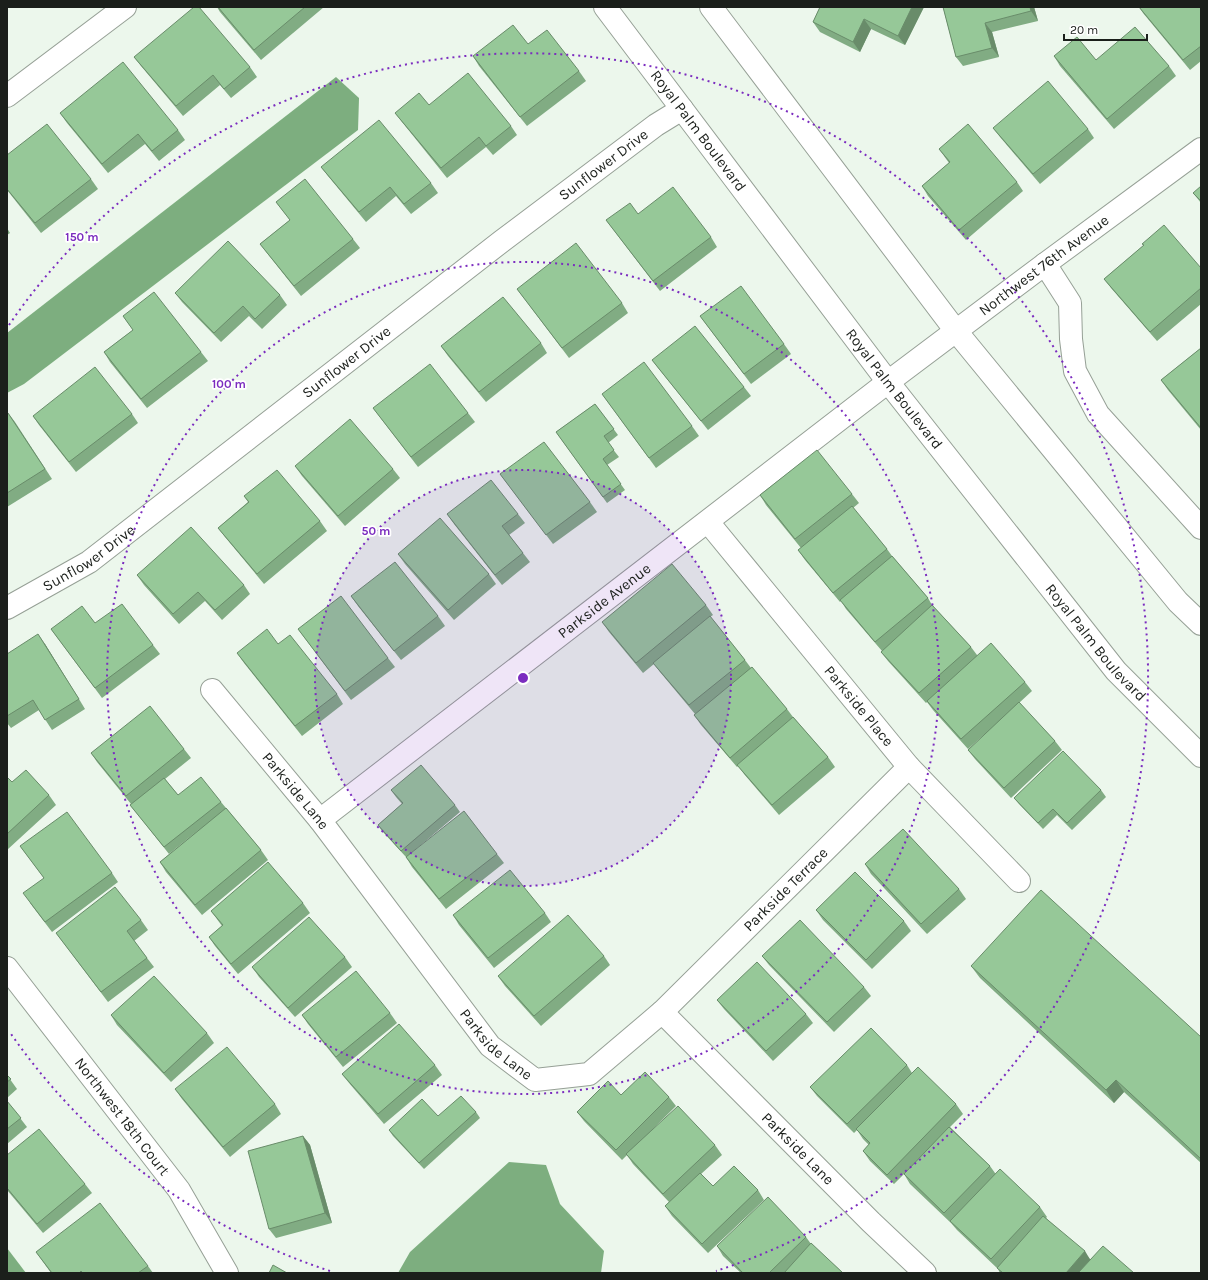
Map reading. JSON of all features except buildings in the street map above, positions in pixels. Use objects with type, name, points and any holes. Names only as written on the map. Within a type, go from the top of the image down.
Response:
[{"type":"street","points":[[7,96],[125,7]]},
{"type":"street","name":"Royal Palm Boulevard","points":[[605,7],[888,382],[1116,671],[1201,756]]},
{"type":"street","points":[[711,7],[956,331],[1178,602],[1201,624]]},
{"type":"street","name":"Sunflower Drive","points":[[7,608],[89,562],[502,241],[656,126],[682,109]]},
{"type":"street","name":"Northwest 76th Avenue","points":[[888,382],[1201,149]]},
{"type":"street","points":[[1045,264],[1070,304],[1071,339],[1075,371],[1098,414],[1201,528]]},
{"type":"street","name":"Parkside Avenue","points":[[320,820],[888,382]]},
{"type":"street","name":"Parkside Place","points":[[708,522],[909,767],[1019,881]]},
{"type":"street","name":"Parkside Lane","points":[[212,690],[320,820],[490,1046],[535,1080],[589,1074],[662,1012],[872,1222],[926,1273]]},
{"type":"street","name":"Parkside Terrace","points":[[662,1012],[909,767]]},
{"type":"street","name":"Northwest 18th Court","points":[[7,968],[179,1190],[227,1273]]},
{"type":"shaded area","points":[[336,77],[359,98],[358,130],[24,384],[7,393],[7,333]]},
{"type":"shaded area","points":[[509,1162],[546,1165],[560,1204],[604,1251],[601,1273],[398,1273],[410,1252]]},
{"type":"shaded area","points":[[7,1248],[26,1273],[7,1273]]}]
